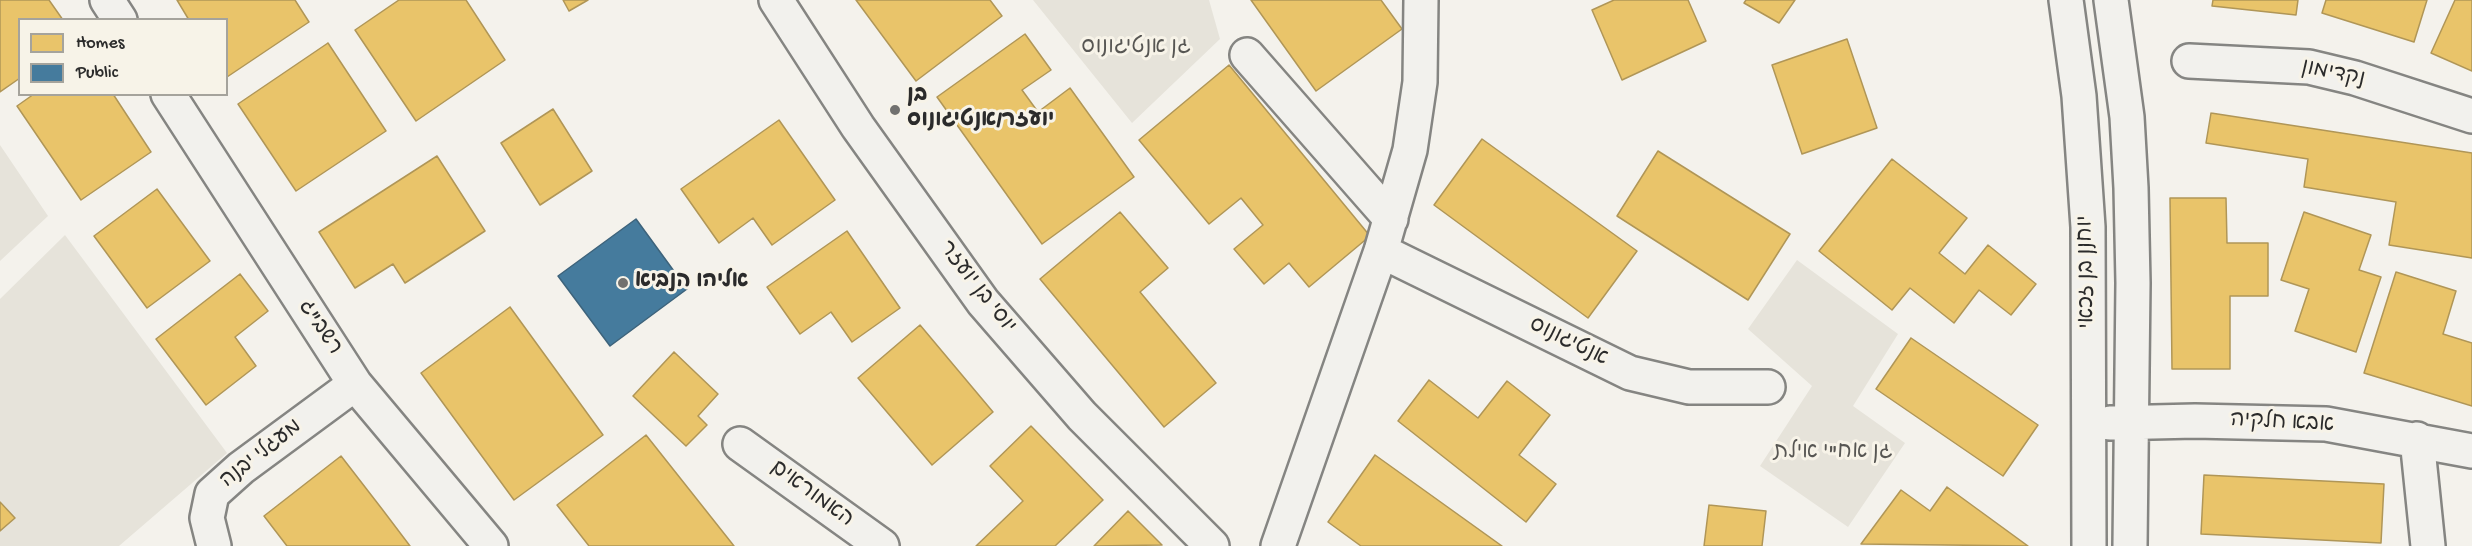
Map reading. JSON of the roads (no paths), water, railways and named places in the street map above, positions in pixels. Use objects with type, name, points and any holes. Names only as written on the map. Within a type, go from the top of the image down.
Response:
[{"type":"street","points":[[107,0],[119,18]]},
{"type":"street","name":"יוסי בן יועזר","points":[[776,0],[858,127],[983,302],[1082,416],[1212,546]]},
{"type":"street","points":[[1278,546],[1381,250],[1410,150],[1420,82],[1421,0]]},
{"type":"street","name":"יוחנן בן זכאי","points":[[2066,0],[2084,150],[2088,227],[2089,546]]},
{"type":"street","name":"יוחנן בן זכאי","points":[[2111,0],[2128,129],[2133,283],[2130,546]]},
{"type":"street","points":[[1247,55],[1391,219]]},
{"type":"street","name":"נקדימון","points":[[2189,61],[2309,67],[2355,78],[2472,116]]},
{"type":"street","name":"רשב\"ג","points":[[169,96],[355,384],[491,546]]},
{"type":"street","name":"אנטיגונוס","points":[[1381,250],[1630,373],[1689,387],[1768,387]]},
{"type":"street","name":"מעגלי יבנה","points":[[214,546],[207,518],[212,494],[242,468],[355,384]]},
{"type":"street","name":"אבא חלקיה","points":[[2090,424],[2132,422],[2326,424],[2472,451]]},
{"type":"street","points":[[2417,440],[2428,546]]},
{"type":"street","name":"האמוראים","points":[[740,444],[882,546]]},
{"type":"place","name":"בן יועזר/אנטיגונוס","points":[[895,110]]},
{"type":"place","name":"אליהו הנביא","points":[[623,283]]},
{"type":"park label","name":"גן אנטיגונוס","points":[[1136,49]]},
{"type":"park label","name":"גן אח\"י אילת","points":[[1833,454]]}]
